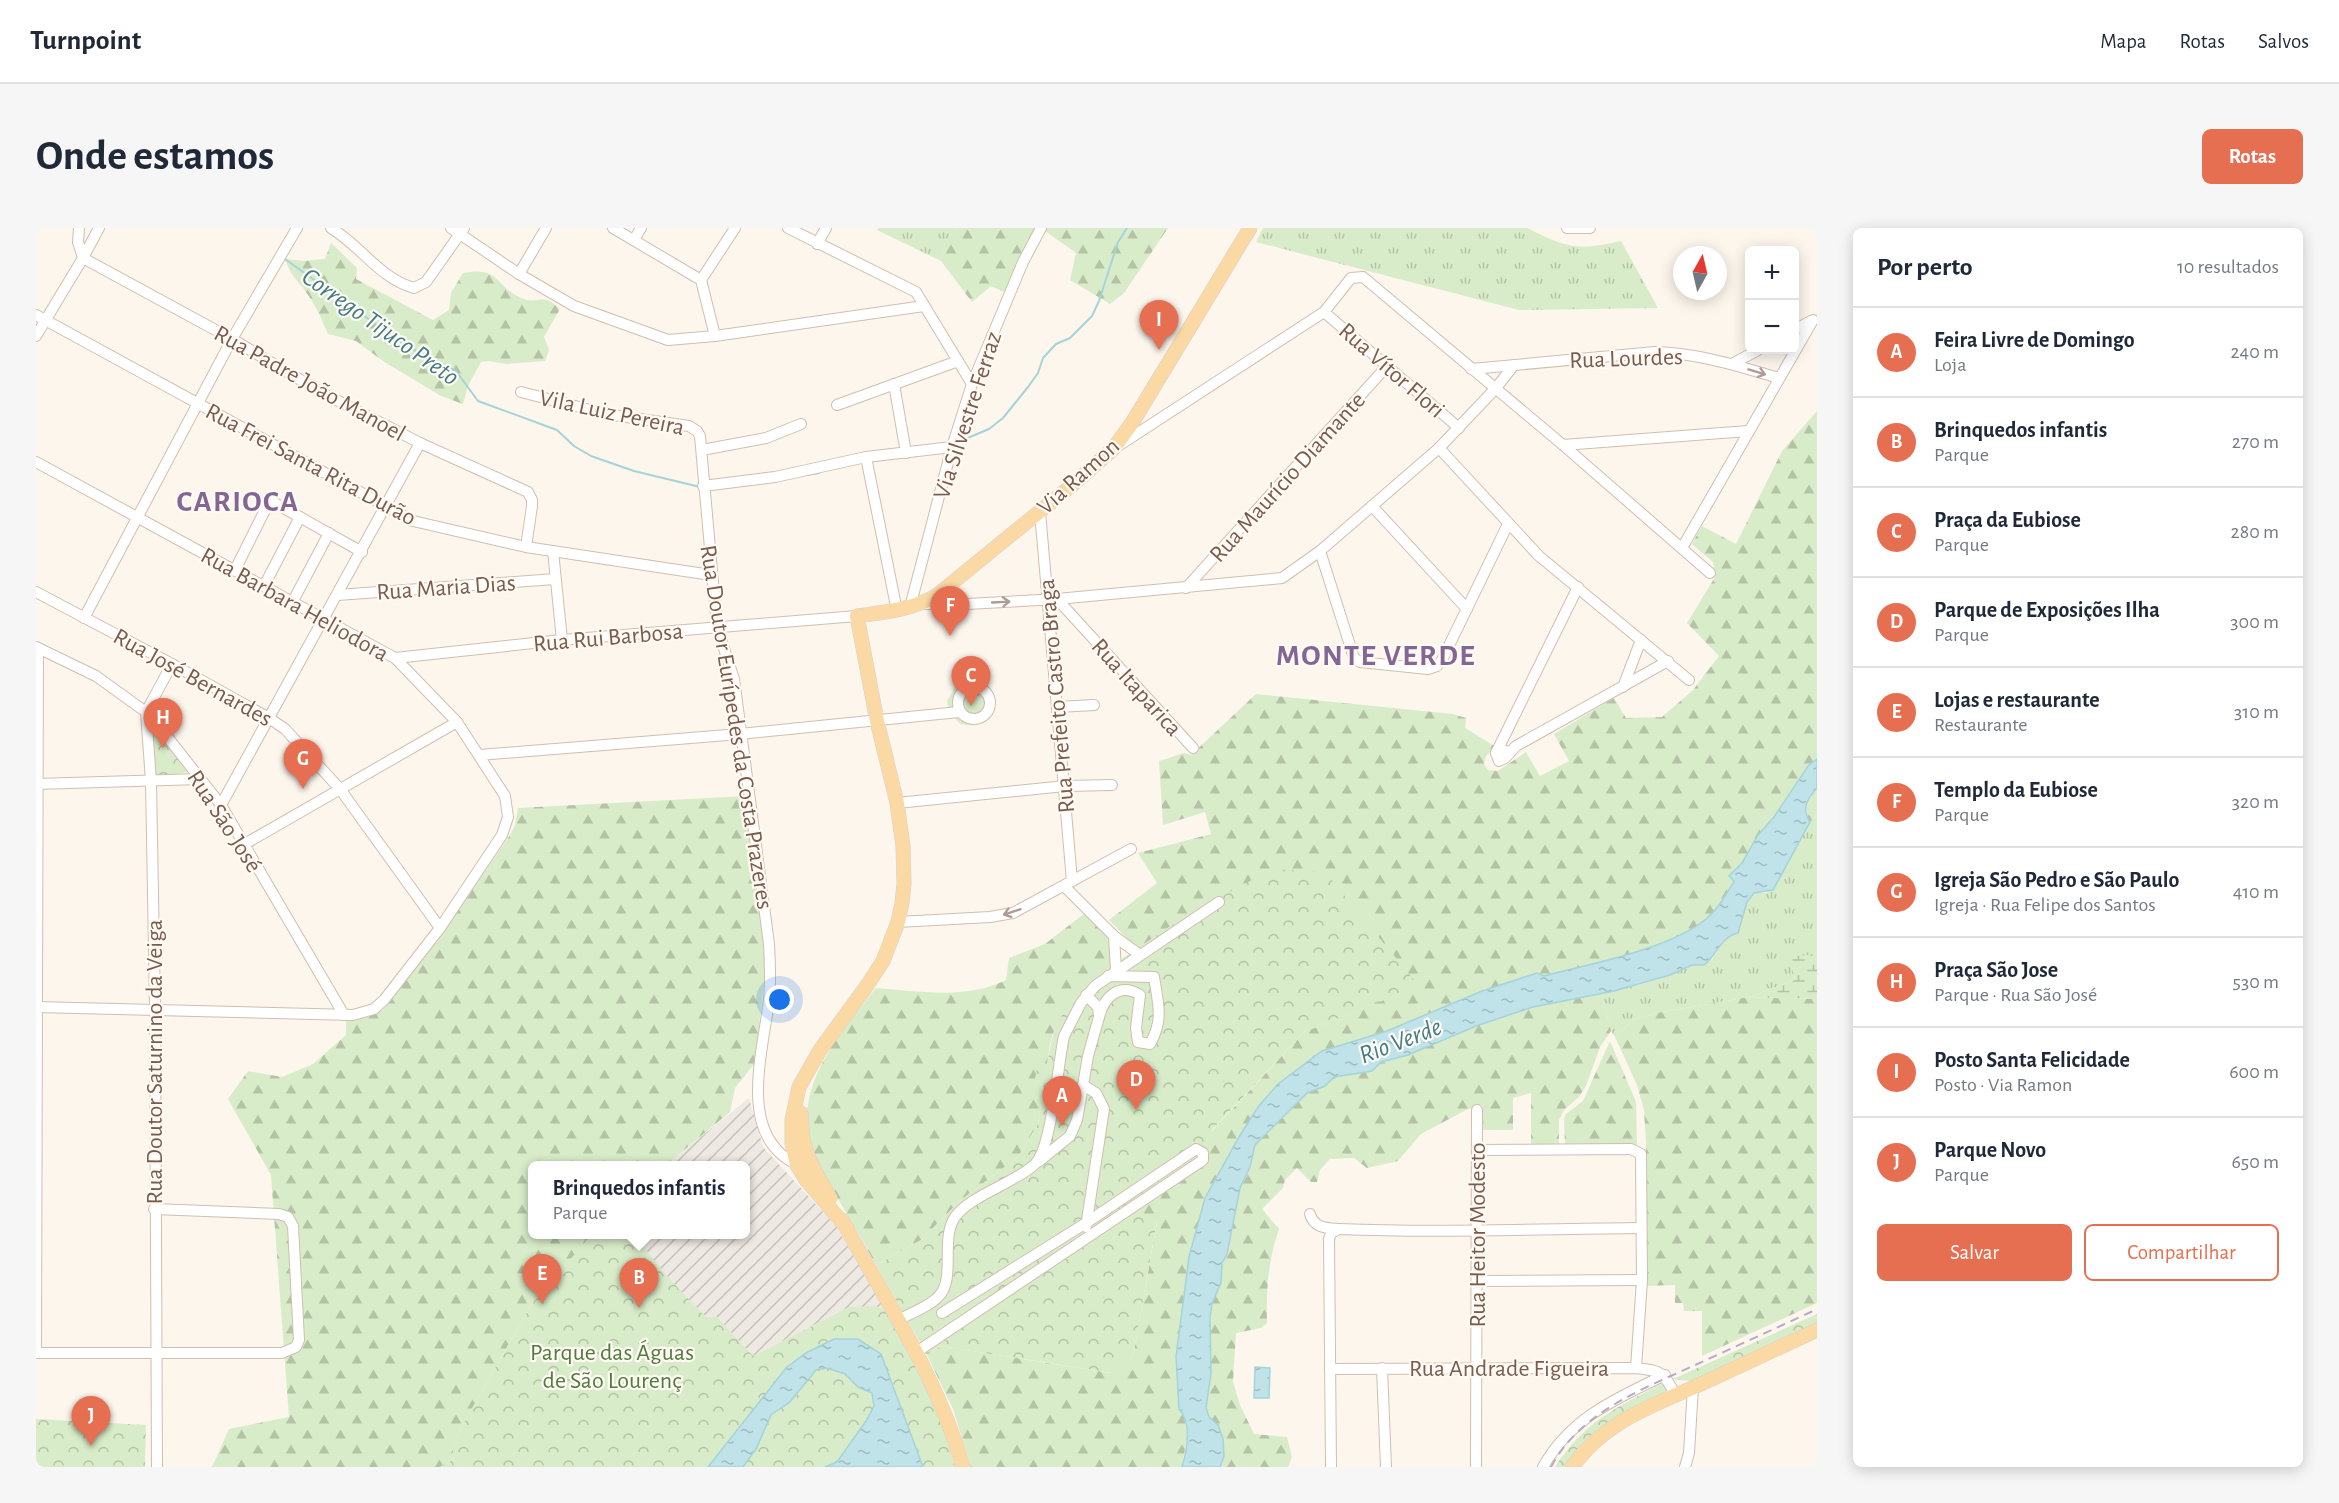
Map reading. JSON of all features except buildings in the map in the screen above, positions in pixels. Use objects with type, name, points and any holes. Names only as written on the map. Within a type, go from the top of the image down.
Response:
[{"type":"main road","name":"Via Ramon","points":[[857,616],[910,607],[954,583],[1113,449],[1132,423],[1250,228]]},
{"type":"main road","points":[[847,1228],[806,1180],[797,1165],[792,1143],[793,1110],[799,1087],[820,1050],[875,974],[898,922],[902,903],[904,865],[897,803],[877,721],[857,616]]},
{"type":"main road","points":[[812,1065],[802,1097],[801,1125],[805,1150],[813,1171],[918,1352],[939,1399],[963,1467]]},
{"type":"main road","points":[[1572,1467],[1588,1447],[1613,1425],[1675,1394],[1817,1330]]},
{"type":"street","points":[[79,228],[78,242],[82,258]]},
{"type":"street","points":[[36,336],[41,317],[82,258],[99,228]]},
{"type":"street","points":[[84,618],[232,339],[297,228]]},
{"type":"street","points":[[331,228],[348,240],[383,273],[403,285],[414,288],[426,282],[458,230],[519,274],[574,306],[676,341],[924,306]]},
{"type":"street","points":[[519,274],[546,228]]},
{"type":"street","points":[[613,228],[701,280],[715,336]]},
{"type":"street","points":[[634,240],[641,228]]},
{"type":"street","points":[[701,280],[735,228]]},
{"type":"street","points":[[788,228],[911,288],[972,384]]},
{"type":"street","points":[[817,244],[826,228]]},
{"type":"street","name":"Via Silvestre Ferraz","points":[[910,607],[951,447],[972,384],[1023,262],[1041,228]]},
{"type":"street","points":[[1567,228],[1590,228]]},
{"type":"street","name":"Rua Padre João Manoel","points":[[82,258],[232,339],[319,391],[420,444],[528,492],[532,506],[526,547]]},
{"type":"street","points":[[1113,449],[1324,312],[1351,278],[1362,277],[1496,388],[1710,573]]},
{"type":"street","name":"Rua Vítor Flori","points":[[1324,312],[1459,428]]},
{"type":"street","name":"Rua Frei Santa Rita Durão","points":[[41,317],[386,508],[427,526],[526,547],[711,575]]},
{"type":"street","points":[[1799,327],[1815,319]]},
{"type":"street","points":[[1682,548],[1815,319]]},
{"type":"street","name":"Rua Lourdes","points":[[1471,369],[1675,352],[1732,364],[1779,378]]},
{"type":"street","points":[[1732,364],[1751,354]]},
{"type":"street","points":[[837,405],[958,361]]},
{"type":"street","name":"Rua Maurício Diamante","points":[[1186,588],[1388,365]]},
{"type":"street","points":[[866,457],[910,607],[1052,599],[1276,579],[1288,575],[1320,550],[1439,448],[1496,388],[1514,365]]},
{"type":"street","points":[[894,384],[906,453]]},
{"type":"street","name":"Vila Luiz Pereira","points":[[521,392],[606,414],[689,426],[700,436]]},
{"type":"street","points":[[702,450],[766,438],[801,424]]},
{"type":"street","points":[[1563,445],[1748,431]]},
{"type":"street","name":"Rua Doutor Eurípedes da Costa Prazeres","points":[[700,436],[717,627],[735,678],[740,734],[755,829],[770,964],[769,1002],[759,1069],[760,1108],[763,1126],[773,1148],[797,1165],[813,1171]]},
{"type":"street","points":[[221,805],[420,444]]},
{"type":"street","points":[[703,486],[775,477],[866,457],[951,447]]},
{"type":"street","points":[[1439,448],[1539,556],[1689,680]]},
{"type":"street","name":"Rua Barbara Heliodora","points":[[36,462],[395,658],[457,722],[507,801],[508,817],[502,835],[440,928]]},
{"type":"street","points":[[235,570],[267,506],[273,502],[362,552]]},
{"type":"street","points":[[1371,506],[1467,609]]},
{"type":"street","name":"Rua Prefeito Castro Braga","points":[[1040,512],[1052,599],[1065,786],[1068,884]]},
{"type":"street","points":[[264,586],[300,517]]},
{"type":"street","points":[[1320,550],[1352,654],[1360,662],[1428,669],[1437,666],[1442,660],[1508,524]]},
{"type":"street","points":[[293,601],[330,533]]},
{"type":"street","points":[[553,551],[562,640]]},
{"type":"street","name":"Rua Maria Dias","points":[[338,595],[555,579]]},
{"type":"street","points":[[1578,587],[1497,753],[1499,761],[1516,746],[1668,661]]},
{"type":"street","name":"Rua José Bernardes","points":[[36,592],[269,718],[301,745],[340,789],[440,928]]},
{"type":"street","name":"Rua Itaparica","points":[[1052,599],[1193,748]]},
{"type":"street","name":"Rua Rui Barbosa","points":[[395,658],[562,640],[857,616]]},
{"type":"street","points":[[1623,687],[1641,640]]},
{"type":"street","points":[[37,648],[36,1353],[282,1353],[296,1347],[299,1340],[293,1226],[288,1217],[279,1214],[154,1209]]},
{"type":"street","name":"Rua São José","points":[[37,648],[96,676],[146,712],[169,739],[221,805],[344,1014]]},
{"type":"street","points":[[146,712],[172,664]]},
{"type":"street","points":[[1058,707],[1094,705]]},
{"type":"street","name":"Rua Doutor Saturnino da Veiga","points":[[146,712],[151,781],[155,1008],[154,1209],[157,1467]]},
{"type":"street","points":[[479,755],[740,734],[959,712]]},
{"type":"street","points":[[243,845],[457,722]]},
{"type":"street","points":[[149,747],[159,737],[169,739]]},
{"type":"street","points":[[37,784],[200,779]]},
{"type":"street","points":[[897,803],[1065,786],[1112,785]]},
{"type":"street","points":[[898,922],[1004,915],[1020,910],[1131,849]]},
{"type":"street","points":[[1068,884],[1114,936],[1140,955]]},
{"type":"street","points":[[1035,1164],[1046,1141],[1064,1036],[1068,1024],[1086,995],[1112,973],[1219,902]]},
{"type":"street","points":[[37,1007],[363,1014],[374,1009],[384,1000],[440,928]]},
{"type":"street","points":[[1112,973],[1114,936]]},
{"type":"street","points":[[900,1319],[940,1295],[946,1279],[950,1228],[960,1211],[1035,1164],[1070,1136],[1077,1120],[1102,1003],[1119,991],[1130,991],[1140,995],[1136,1028],[1138,1042],[1150,1044],[1157,1031],[1160,1010],[1154,977],[1112,973]]},
{"type":"street","points":[[1086,995],[1098,1007],[1099,1017]]},
{"type":"street","points":[[1083,1085],[1096,1094],[1104,1109],[1086,1223],[1086,1237]]},
{"type":"street","name":"Rua Heitor Modesto","points":[[1476,1467],[1477,1110]]},
{"type":"street","points":[[918,1352],[1203,1160],[1203,1153],[1196,1149],[1086,1223],[942,1313]]},
{"type":"street","points":[[1478,1150],[1635,1150],[1641,1154],[1642,1280],[1636,1368]]},
{"type":"street","points":[[1310,1214],[1312,1220],[1322,1228],[1401,1232],[1641,1228]]},
{"type":"street","points":[[1331,1467],[1329,1239],[1331,1233],[1339,1229]]},
{"type":"street","points":[[1478,1281],[1642,1280]]},
{"type":"street","name":"Rua Andrade Figueira","points":[[1330,1368],[1636,1368],[1653,1370],[1665,1375]]},
{"type":"street","points":[[1382,1368],[1386,1467]]},
{"type":"street","points":[[1543,1467],[1556,1447],[1585,1418],[1618,1397],[1665,1375],[1675,1394]]},
{"type":"street","points":[[1685,1467],[1689,1454],[1693,1387]]},
{"type":"shaded area","points":[[749,1098],[763,1147],[836,1226],[886,1311],[849,1307],[753,1356],[717,1317],[706,1317],[673,1284],[637,1239],[750,1239],[750,1161],[671,1161]]},
{"type":"green space","points":[[878,228],[957,228],[945,241],[941,261],[877,230]]},
{"type":"green space","points":[[957,228],[1037,228],[1006,293],[991,286],[972,302],[941,261],[945,241]]},
{"type":"green space","points":[[1047,228],[1168,228],[1124,293],[1110,304],[1070,280],[1076,253],[1045,231]]},
{"type":"green space","points":[[1263,228],[1527,228],[1552,240],[1572,246],[1593,246],[1621,241],[1658,308],[1519,310],[1256,242]]},
{"type":"green space","points":[[331,243],[357,268],[356,279],[433,320],[449,310],[451,293],[463,273],[485,272],[492,275],[515,295],[524,299],[548,300],[560,309],[544,337],[549,350],[545,361],[506,364],[481,362],[468,386],[463,404],[441,396],[383,361],[356,341],[328,334],[315,306],[291,272],[285,259],[304,261],[325,259]]},
{"type":"green space","points":[[1817,411],[1817,759],[1807,766],[1774,817],[1758,835],[1742,863],[1729,876],[1734,881],[1714,911],[1691,930],[1651,947],[1544,976],[1537,973],[1482,991],[1387,1031],[1322,1051],[1278,1084],[1258,1107],[1205,1198],[1189,1257],[1176,1357],[1187,1437],[1182,1467],[971,1467],[953,1409],[927,1355],[941,1346],[1111,1373],[1133,1357],[1157,1222],[1130,1213],[1208,1145],[1211,1132],[1304,1032],[1418,986],[1184,917],[1137,949],[1109,920],[1157,883],[1138,853],[1211,834],[1205,812],[1163,825],[1159,761],[1184,753],[1191,755],[1256,694],[1453,714],[1466,718],[1465,728],[1496,747],[1486,756],[1484,764],[1488,770],[1498,771],[1526,752],[1540,776],[1569,761],[1554,734],[1614,698],[1626,718],[1662,717],[1693,690],[1719,656],[1687,623],[1715,577],[1713,562],[1692,544],[1702,526],[1736,544],[1782,451]]},
{"type":"green space","points":[[976,682],[992,697],[993,712],[989,719],[982,723],[960,724],[949,711],[947,701],[956,685]]},
{"type":"green space","points":[[152,724],[193,771],[154,778]]},
{"type":"green space","points":[[1817,788],[1817,815],[1810,822],[1806,813],[1806,804]]},
{"type":"green space","points":[[746,796],[764,944],[765,973],[755,1063],[735,1088],[730,1112],[671,1161],[528,1161],[528,1239],[589,1239],[531,1305],[456,1438],[451,1461],[440,1467],[212,1467],[229,1429],[289,1417],[271,1175],[228,1099],[248,1071],[282,1077],[313,1064],[346,1035],[346,1018],[368,1017],[383,1010],[442,933],[510,835],[515,825],[518,808]]},
{"type":"green space","points":[[1817,815],[1817,957],[1779,958],[1793,969],[1795,980],[1749,997],[1635,1019],[1615,1037],[1611,1031],[1601,992],[1644,983],[1670,975],[1688,966],[1703,965],[1710,961],[1727,939],[1738,933],[1747,902],[1754,893],[1766,893],[1773,889],[1806,826]]},
{"type":"green space","points":[[1272,869],[1325,872],[1419,986],[1304,1032],[1211,1131],[1215,1140],[1208,1145],[1206,1161],[1131,1213],[1157,1221],[1133,1357],[1112,1373],[941,1346],[927,1355],[876,1265],[921,1240],[962,1199],[1018,1157],[1038,1124],[1042,1096],[1033,1089],[1037,1068],[1046,1068],[1053,1035],[1060,1019],[1071,1003],[1096,976],[1184,917]]},
{"type":"green space","points":[[1085,913],[1111,937],[1113,952],[1110,967],[1085,987],[1071,1004],[1052,1035],[1046,1069],[1037,1068],[1042,1096],[1038,1124],[1018,1157],[962,1199],[921,1240],[876,1265],[810,1148],[807,1125],[808,1103],[823,1062],[835,1042],[876,988],[942,993],[991,986],[1006,980],[1009,958],[1045,944]]},
{"type":"green space","points":[[1807,955],[1817,957],[1817,999],[1749,997],[1795,980],[1793,969],[1778,958]]},
{"type":"green space","points":[[1601,992],[1611,1031],[1600,1047],[1586,1086],[1579,1097],[1564,1110],[1559,1120],[1559,1145],[1531,1145],[1531,1093],[1513,1098],[1513,1130],[1483,1130],[1482,1105],[1466,1110],[1421,1134],[1398,1161],[1367,1168],[1354,1158],[1330,1159],[1320,1170],[1317,1182],[1311,1182],[1297,1168],[1285,1180],[1283,1188],[1262,1209],[1279,1229],[1268,1276],[1267,1323],[1261,1328],[1236,1333],[1233,1382],[1240,1405],[1254,1434],[1287,1437],[1292,1457],[1288,1467],[1220,1467],[1224,1456],[1218,1425],[1209,1417],[1206,1409],[1211,1373],[1210,1318],[1212,1303],[1221,1283],[1222,1263],[1227,1254],[1240,1188],[1250,1167],[1255,1145],[1307,1093],[1325,1086],[1334,1077],[1372,1071],[1381,1062],[1408,1055],[1476,1026],[1533,1007]]},
{"type":"green space","points":[[1749,997],[1817,999],[1817,1303],[1702,1356],[1702,1311],[1684,1311],[1683,1303],[1675,1303],[1675,1285],[1645,1286],[1646,1143],[1644,1110],[1637,1085],[1615,1037],[1635,1019]]},
{"type":"green space","points":[[1610,1041],[1636,1102],[1637,1146],[1565,1146],[1564,1119],[1566,1114],[1583,1101]]},
{"type":"green space","name":"Parque das Águas de São Lourenç","points":[[588,1239],[638,1239],[696,1307],[706,1317],[717,1317],[753,1356],[849,1307],[877,1306],[886,1311],[897,1329],[925,1385],[941,1420],[955,1467],[440,1467],[451,1461],[456,1438],[531,1305]]},
{"type":"green space","points":[[1817,1314],[1817,1326],[1712,1373],[1690,1381],[1673,1379]]},
{"type":"green space","points":[[1661,1384],[1668,1389],[1665,1392],[1609,1422],[1586,1441],[1565,1467],[1555,1467],[1566,1451],[1590,1427],[1615,1409]]},
{"type":"green space","points":[[36,1419],[146,1425],[145,1467],[36,1467]]},
{"type":"water","name":"Rio Verde","points":[[1817,759],[1817,788],[1810,796],[1806,808],[1810,822],[1773,890],[1754,893],[1747,902],[1738,933],[1727,938],[1704,965],[1692,965],[1670,975],[1614,991],[1533,1007],[1476,1026],[1408,1055],[1381,1062],[1372,1071],[1334,1077],[1325,1086],[1307,1093],[1255,1145],[1250,1167],[1240,1188],[1227,1254],[1222,1263],[1221,1283],[1212,1303],[1210,1318],[1211,1373],[1206,1408],[1209,1417],[1218,1425],[1223,1439],[1224,1456],[1220,1467],[1182,1467],[1187,1445],[1187,1429],[1186,1421],[1179,1409],[1176,1357],[1189,1257],[1205,1198],[1258,1107],[1278,1084],[1322,1051],[1387,1031],[1482,991],[1537,973],[1544,976],[1606,961],[1651,947],[1691,930],[1706,919],[1725,897],[1734,881],[1729,876],[1742,863],[1758,835],[1774,817],[1808,766]]},
{"type":"water","points":[[834,1339],[858,1339],[881,1354],[923,1467],[825,1467],[837,1462],[874,1406],[872,1393],[858,1387],[845,1374],[827,1368],[816,1370],[790,1402],[771,1415],[756,1449],[743,1467],[708,1467],[786,1368],[806,1353]]},
{"type":"water","points":[[1255,1367],[1270,1368],[1269,1398],[1254,1398]]},
{"type":"waterway","points":[[958,442],[989,429],[1003,418],[1038,373],[1043,358],[1056,344],[1070,338],[1092,316],[1118,242],[1127,228]]},
{"type":"waterway","name":"Corrego Tijuco Preto","points":[[285,259],[406,346],[456,371],[478,401],[557,430],[574,446],[591,456],[634,471],[700,487]]},
{"type":"waterway","name":"Corrego Tijuco Preto","points":[[807,475],[819,473]]},
{"type":"railway","points":[[1551,1467],[1564,1447],[1580,1430],[1618,1402],[1817,1309]]},
{"type":"place","name":"Posto Santa Felicidade","points":[[1159,350]]},
{"type":"place","name":"Templo da Eubiose","points":[[950,636]]},
{"type":"place","name":"Praça da Eubiose","points":[[971,706]]},
{"type":"place","name":"Praça São Jose","points":[[163,748]]},
{"type":"place","name":"Igreja São Pedro e São Paulo","points":[[303,789]]},
{"type":"place","name":"Parque de Exposições Ilha","points":[[1136,1110]]},
{"type":"place","name":"Feira Livre de Domingo","points":[[1062,1126]]},
{"type":"place","name":"Lojas e restaurante","points":[[542,1304]]},
{"type":"place","name":"Brinquedos infantis","points":[[639,1308]]},
{"type":"place","name":"Parque Novo","points":[[91,1446]]},
{"type":"district","name":"CARIOCA","points":[[238,501]]},
{"type":"district","name":"MONTE VERDE","points":[[1376,655]]}]
